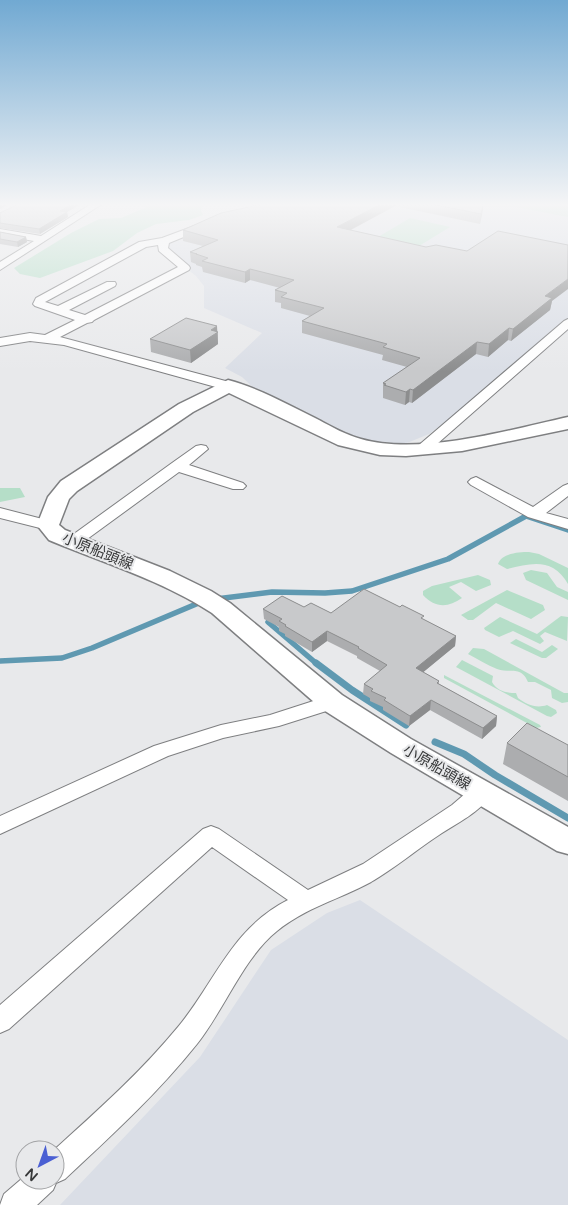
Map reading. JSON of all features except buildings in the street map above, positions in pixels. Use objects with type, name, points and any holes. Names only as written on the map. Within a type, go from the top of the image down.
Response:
[{"type":"main road","points":[[228,386],[356,444],[392,450],[486,440],[568,423]]},
{"type":"main road","name":"小原船頭線","points":[[228,386],[170,418],[69,486],[59,497],[48,525],[57,535],[164,576],[211,601],[332,702],[481,793],[568,842]]},
{"type":"street","points":[[88,320],[39,304],[40,300],[113,260]]},
{"type":"street","points":[[47,339],[88,320],[185,268],[176,260]]},
{"type":"street","points":[[60,310],[111,284]]},
{"type":"street","points":[[424,448],[568,323]]},
{"type":"street","points":[[0,342],[30,337],[86,345],[228,386]]},
{"type":"street","points":[[73,542],[201,449]]},
{"type":"street","points":[[177,466],[238,486]]},
{"type":"street","points":[[476,482],[534,514],[568,524]]},
{"type":"street","points":[[534,514],[568,489]]},
{"type":"street","points":[[0,513],[48,525]]},
{"type":"street","points":[[0,826],[161,751],[222,732],[281,719],[332,702]]},
{"type":"street","points":[[65,1160],[106,1122],[164,1062],[205,1014],[248,942],[268,924],[304,902],[354,880],[389,860],[420,836],[471,804],[481,793]]},
{"type":"street","points":[[0,1021],[211,835],[296,893],[304,902]]},
{"type":"street","points":[[15,1205],[32,1190]]},
{"type":"shaded area","points":[[176,260],[568,260],[568,318],[461,411],[429,434],[407,443],[395,445],[359,441],[260,394],[242,377],[225,368],[262,333],[204,308],[204,286],[196,276]]},
{"type":"shaded area","points":[[360,900],[568,1040],[568,1205],[60,1205],[200,1057],[271,950],[327,913]]},
{"type":"green space","points":[[27,260],[88,260],[40,278],[20,274],[14,268]]},
{"type":"green space","points":[[0,488],[20,488],[25,497],[0,502]]},
{"type":"green space","points":[[529,552],[539,554],[568,568],[568,584],[556,569],[541,564],[507,569],[498,564],[507,555]]},
{"type":"green space","points":[[531,570],[547,573],[557,587],[568,592],[568,600],[526,580],[523,573]]},
{"type":"green space","points":[[478,575],[490,580],[491,585],[476,591],[461,582],[449,587],[462,598],[452,604],[437,604],[423,595],[423,591],[432,586]]},
{"type":"green space","points":[[507,590],[543,605],[545,610],[531,619],[496,603],[473,620],[468,620],[461,615]]},
{"type":"green space","points":[[561,616],[568,617],[567,641],[545,632],[540,636],[544,641],[540,644],[513,631],[499,637],[484,628],[500,617],[537,634]]},
{"type":"green space","points":[[516,639],[542,652],[552,645],[558,649],[546,658],[542,658],[510,643]]},
{"type":"green space","points":[[473,648],[484,649],[564,693],[568,693],[568,702],[562,703],[552,698],[551,690],[535,682],[528,682],[518,672],[497,669],[468,654]]},
{"type":"green space","points":[[462,660],[493,676],[492,682],[499,689],[505,692],[516,693],[518,698],[531,705],[547,705],[556,710],[557,713],[551,717],[547,716],[456,667]]},
{"type":"green space","points":[[444,675],[541,727],[536,728],[444,678]]},
{"type":"waterway","points":[[216,599],[272,592],[325,593],[352,591],[448,559],[526,516],[568,530]]},
{"type":"waterway","points":[[0,661],[62,658],[92,648],[201,602]]},
{"type":"waterway","points":[[268,622],[317,664]]},
{"type":"waterway","points":[[316,663],[352,690],[406,725]]},
{"type":"waterway","points":[[435,742],[464,754],[495,775],[568,818]]}]
